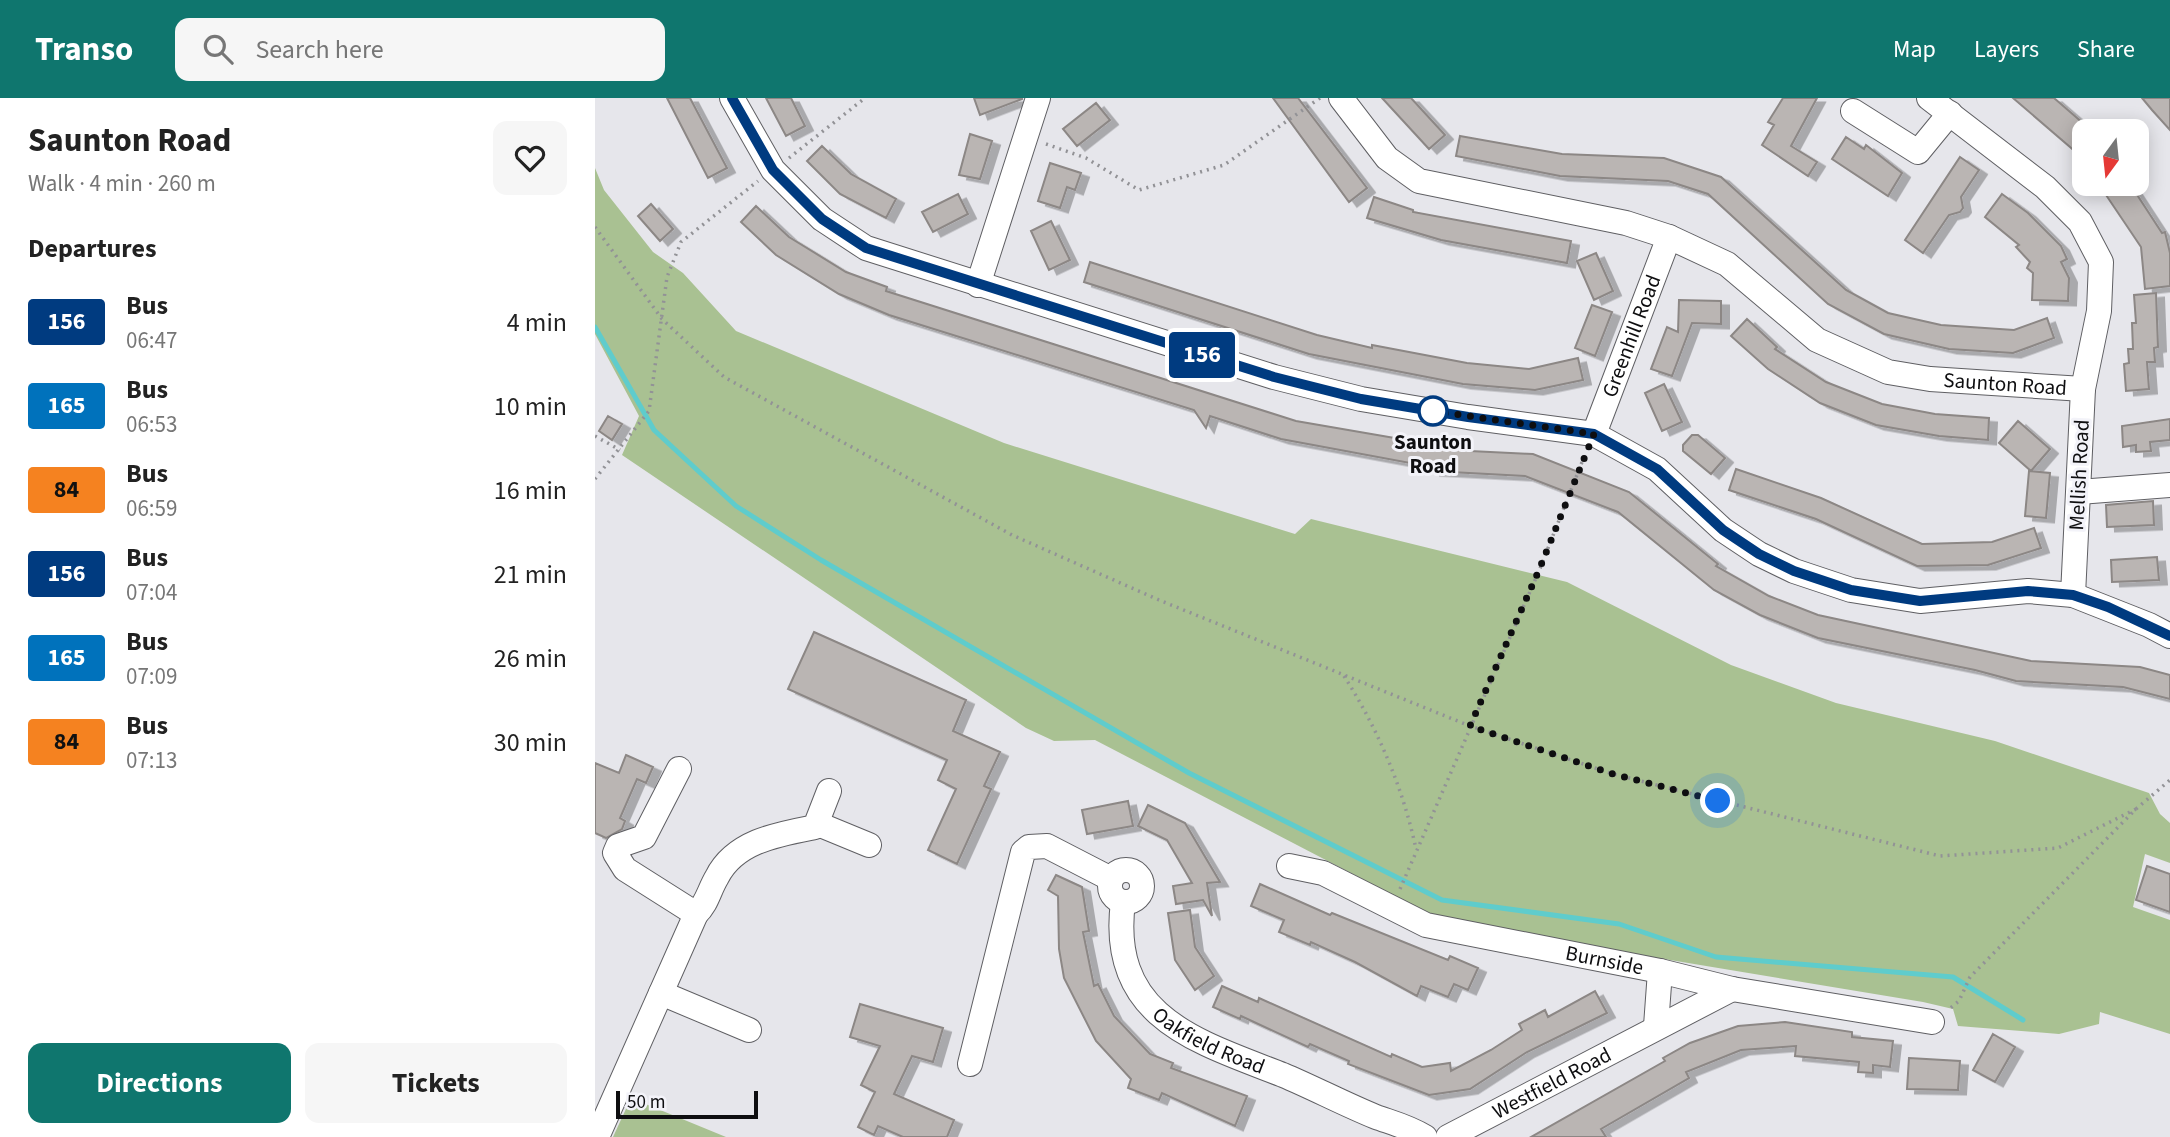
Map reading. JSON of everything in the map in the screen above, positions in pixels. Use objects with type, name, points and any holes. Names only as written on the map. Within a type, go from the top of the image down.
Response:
[{"type":"street","points":[[732,98],[773,170],[822,219],[866,248],[1274,377],[1361,399],[1594,434],[1657,469],[1723,530],[1759,554],[1794,571],[1851,590],[1920,601],[2028,591],[2073,595],[2139,620],[2170,636]]},
{"type":"street","points":[[978,285],[1038,98]]},
{"type":"street","name":"Saunton Road","points":[[1341,98],[1387,158],[1419,181],[1626,223],[1669,237],[1727,264],[1817,340],[1888,372],[1930,379],[2083,389]]},
{"type":"street","name":"Mellish Road","points":[[1929,98],[2045,187],[2080,222],[2094,244],[2101,262],[2100,297],[2083,389],[2073,595]]},
{"type":"street","points":[[1853,111],[1918,152],[1950,113]]},
{"type":"street","name":"Greenhill Road","points":[[1594,434],[1669,237]]},
{"type":"street","points":[[2079,492],[2170,485]]},
{"type":"street","points":[[619,863],[615,853],[618,846],[644,837],[679,769]]},
{"type":"street","points":[[818,824],[829,791]]},
{"type":"street","points":[[597,1137],[696,914],[704,907],[717,875],[733,855],[779,834],[818,824],[869,845]]},
{"type":"street","name":"Oakfield Road","points":[[970,1063],[1023,852],[1029,847],[1047,846],[1111,879],[1125,870],[1135,873],[1142,881],[1138,897],[1123,902],[1120,938],[1135,986],[1170,1026],[1197,1041],[1331,1094],[1376,1127],[1411,1128],[1425,1137]]},
{"type":"street","points":[[595,855],[619,863],[696,914]]},
{"type":"street","name":"Burnside","points":[[1289,866],[1323,873],[1426,925],[1660,971],[1732,989],[1932,1022]]},
{"type":"street","points":[[1656,1026],[1660,971]]},
{"type":"street","name":"Westfield Road","points":[[1448,1137],[1656,1026],[1732,989]]},
{"type":"street","points":[[661,993],[749,1030]]},
{"type":"path","points":[[595,479],[649,411],[667,277],[681,242],[865,98]]},
{"type":"path","points":[[1025,136],[1086,158],[1139,190],[1224,165],[1320,98]]},
{"type":"path","points":[[595,227],[662,319],[724,377],[1012,535],[1344,676],[1470,726],[1613,774],[1940,856],[2058,848],[2136,809]]},
{"type":"path","points":[[1399,891],[1539,570],[1594,434]]},
{"type":"path","points":[[595,436],[620,450]]},
{"type":"path","points":[[1344,676],[1365,709],[1391,768],[1408,813],[1416,851]]},
{"type":"path","points":[[1959,1001],[1970,977],[2136,809],[2170,780]]},
{"type":"green space","points":[[595,168],[604,190],[653,252],[683,273],[736,331],[1004,443],[1295,534],[1311,519],[1567,582],[1731,665],[1836,703],[1995,741],[2149,793],[2160,814],[2170,823],[2170,863],[2145,854],[2133,907],[2170,920],[2170,1034],[2100,1012],[2099,1024],[2059,1034],[1958,1026],[1953,1009],[1923,1002],[1447,923],[1095,740],[1054,741],[1026,728],[622,455],[639,416],[595,334]]},
{"type":"green space","points":[[631,1098],[726,1137],[613,1137]]},
{"type":"building","points":[[667,98],[690,98],[727,168],[708,178]]},
{"type":"building","points":[[766,98],[791,98],[805,126],[786,136]]},
{"type":"building","points":[[974,98],[1022,98],[1022,99],[980,115]]},
{"type":"building","points":[[1273,98],[1298,98],[1367,188],[1349,202]]},
{"type":"building","points":[[1382,98],[1411,98],[1445,135],[1429,149]]},
{"type":"building","points":[[1783,98],[1817,98],[1791,146],[1817,162],[1808,176],[1762,145],[1774,125],[1768,122]]},
{"type":"building","points":[[2013,98],[2054,98],[2078,119],[2072,119],[2072,149]]},
{"type":"building","points":[[2142,98],[2170,98],[2170,130],[2152,110]]},
{"type":"building","points":[[1096,103],[1110,120],[1077,146],[1063,129]]},
{"type":"building","points":[[970,134],[992,141],[980,179],[959,175]]},
{"type":"building","points":[[1460,136],[1562,154],[1664,158],[1721,177],[1846,290],[1888,313],[1941,325],[2014,330],[2047,318],[2054,338],[2013,353],[1949,349],[1884,334],[1828,304],[1708,194],[1668,181],[1560,176],[1456,156]]},
{"type":"building","points":[[1846,137],[1864,149],[1866,145],[1902,173],[1888,196],[1832,159]]},
{"type":"building","points":[[822,146],[851,174],[896,199],[886,218],[840,194],[807,161]]},
{"type":"building","points":[[1960,157],[1979,170],[1961,197],[1963,208],[1960,212],[1949,215],[1923,253],[1905,240]]},
{"type":"building","points":[[1050,163],[1081,173],[1075,190],[1067,187],[1060,208],[1038,201]]},
{"type":"building","points":[[958,194],[968,214],[933,232],[922,212]]},
{"type":"building","points":[[2002,194],[2028,213],[2061,246],[2067,259],[2061,262],[2069,278],[2068,301],[2032,300],[2033,273],[2027,268],[2030,262],[2016,247],[2019,245],[1985,217]]},
{"type":"building","points":[[2107,196],[2138,196],[2162,233],[2165,232],[2170,253],[2170,286],[2145,289],[2141,247]]},
{"type":"building","points":[[1374,197],[1413,212],[1571,241],[1567,263],[1441,240],[1367,218]]},
{"type":"building","points":[[651,204],[673,229],[660,241],[638,216]]},
{"type":"building","points":[[756,206],[789,237],[846,272],[887,287],[886,291],[1296,421],[1470,451],[1533,454],[1629,492],[1718,564],[1716,566],[1769,596],[1818,615],[2031,661],[2140,667],[2170,675],[2170,699],[2123,687],[2016,681],[1818,638],[1760,615],[1714,590],[1618,512],[1525,476],[1432,471],[1432,467],[1281,439],[1210,416],[1206,428],[1194,410],[889,315],[839,294],[776,255],[741,222]]},
{"type":"building","points":[[1051,221],[1070,260],[1049,270],[1031,231]]},
{"type":"building","points":[[1596,253],[1613,291],[1594,300],[1577,261]]},
{"type":"building","points":[[1090,262],[1317,335],[1372,348],[1372,345],[1467,363],[1529,369],[1578,358],[1583,380],[1535,390],[1463,384],[1309,354],[1084,282]]},
{"type":"building","points":[[2156,293],[2158,347],[2154,348],[2155,362],[2147,362],[2149,389],[2126,391],[2124,364],[2129,363],[2128,349],[2133,349],[2132,323],[2136,323],[2134,295]]},
{"type":"building","points":[[1679,300],[1721,301],[1721,324],[1692,323],[1672,376],[1651,369],[1667,327],[1678,332]]},
{"type":"building","points":[[1592,305],[1612,312],[1595,356],[1575,348]]},
{"type":"building","points":[[1747,319],[1777,347],[1775,349],[1826,382],[1882,404],[1935,414],[1989,418],[1988,440],[1939,436],[1876,425],[1820,403],[1768,369],[1731,336]]},
{"type":"building","points":[[1664,384],[1682,422],[1662,431],[1645,393]]},
{"type":"building","points":[[608,416],[622,424],[612,440],[599,431]]},
{"type":"building","points":[[2170,419],[2170,440],[2150,442],[2151,451],[2136,452],[2136,445],[2123,447],[2122,426]]},
{"type":"building","points":[[2018,421],[2050,449],[2031,471],[1999,443]]},
{"type":"building","points":[[1692,435],[1698,435],[1725,458],[1711,474],[1683,451],[1683,445]]},
{"type":"building","points":[[1736,469],[1821,498],[1922,544],[1992,542],[2034,528],[2041,548],[1988,565],[1917,566],[1816,519],[1729,490]]},
{"type":"building","points":[[2029,471],[2050,473],[2046,518],[2025,516]]},
{"type":"building","points":[[2153,501],[2154,525],[2107,527],[2106,505]]},
{"type":"building","points":[[2157,557],[2159,580],[2112,582],[2111,560]]},
{"type":"building","points":[[814,632],[966,700],[953,731],[1000,752],[984,786],[991,789],[957,864],[928,850],[956,789],[938,780],[947,760],[788,689]]},
{"type":"building","points":[[626,755],[653,767],[646,783],[637,779],[620,818],[625,821],[622,829],[606,838],[595,833],[595,763],[619,773]]},
{"type":"building","points":[[1128,801],[1133,826],[1087,834],[1082,810]]},
{"type":"building","points":[[1148,805],[1185,823],[1220,882],[1207,883],[1212,916],[1203,900],[1176,904],[1173,886],[1192,883],[1167,840],[1138,826]]},
{"type":"building","points":[[2147,866],[2170,874],[2170,912],[2136,900]]},
{"type":"building","points":[[1056,875],[1082,887],[1089,931],[1083,932],[1094,986],[1098,984],[1114,1016],[1150,1054],[1173,1063],[1171,1068],[1247,1096],[1235,1126],[1162,1093],[1159,1100],[1128,1088],[1131,1079],[1096,1041],[1064,978],[1059,949],[1058,896],[1048,890]]},
{"type":"building","points":[[1260,884],[1330,915],[1332,913],[1448,960],[1450,956],[1478,968],[1468,990],[1454,984],[1448,997],[1421,986],[1417,996],[1355,962],[1311,942],[1310,945],[1279,932],[1284,920],[1251,906]]},
{"type":"building","points":[[1190,910],[1195,947],[1214,976],[1195,990],[1175,960],[1168,913]]},
{"type":"building","points":[[1222,986],[1258,1002],[1259,998],[1391,1057],[1392,1054],[1422,1067],[1450,1063],[1451,1071],[1522,1030],[1519,1024],[1545,1010],[1548,1017],[1595,991],[1607,1013],[1527,1052],[1470,1089],[1429,1095],[1348,1064],[1349,1061],[1310,1044],[1308,1047],[1241,1016],[1240,1019],[1213,1007]]},
{"type":"building","points":[[860,1004],[943,1028],[933,1062],[912,1056],[894,1094],[954,1120],[947,1137],[903,1137],[878,1126],[874,1135],[858,1127],[875,1092],[861,1085],[880,1046],[850,1037]]},
{"type":"building","points":[[1785,1022],[1852,1032],[1852,1037],[1893,1041],[1890,1067],[1873,1065],[1873,1073],[1858,1072],[1859,1062],[1795,1056],[1796,1046],[1741,1050],[1686,1072],[1689,1078],[1601,1129],[1606,1137],[1531,1137],[1665,1061],[1663,1058],[1690,1043],[1738,1026]]},
{"type":"building","points":[[1993,1034],[2015,1047],[1995,1082],[1973,1070]]},
{"type":"building","points":[[1909,1058],[1960,1061],[1958,1090],[1907,1089]]},
{"type":"waterway","points":[[595,327],[654,430],[736,506],[821,560],[1189,773],[1442,900],[1619,924],[1716,957],[1953,977],[2023,1020]]},
{"type":"bus line","name":"156","points":[[732,98],[773,170],[822,219],[866,248],[1274,377],[1361,399],[1594,434],[1657,469],[1694,500],[1723,530],[1759,554],[1794,571],[1851,590],[1920,601],[2028,591],[2073,595],[2108,607],[2170,636]]},
{"type":"place","name":"Saunton Road","points":[[1433,411]]},
{"type":"route","points":[[1433,411],[1594,434],[1539,570],[1470,726],[1613,774],[1718,801]]}]
